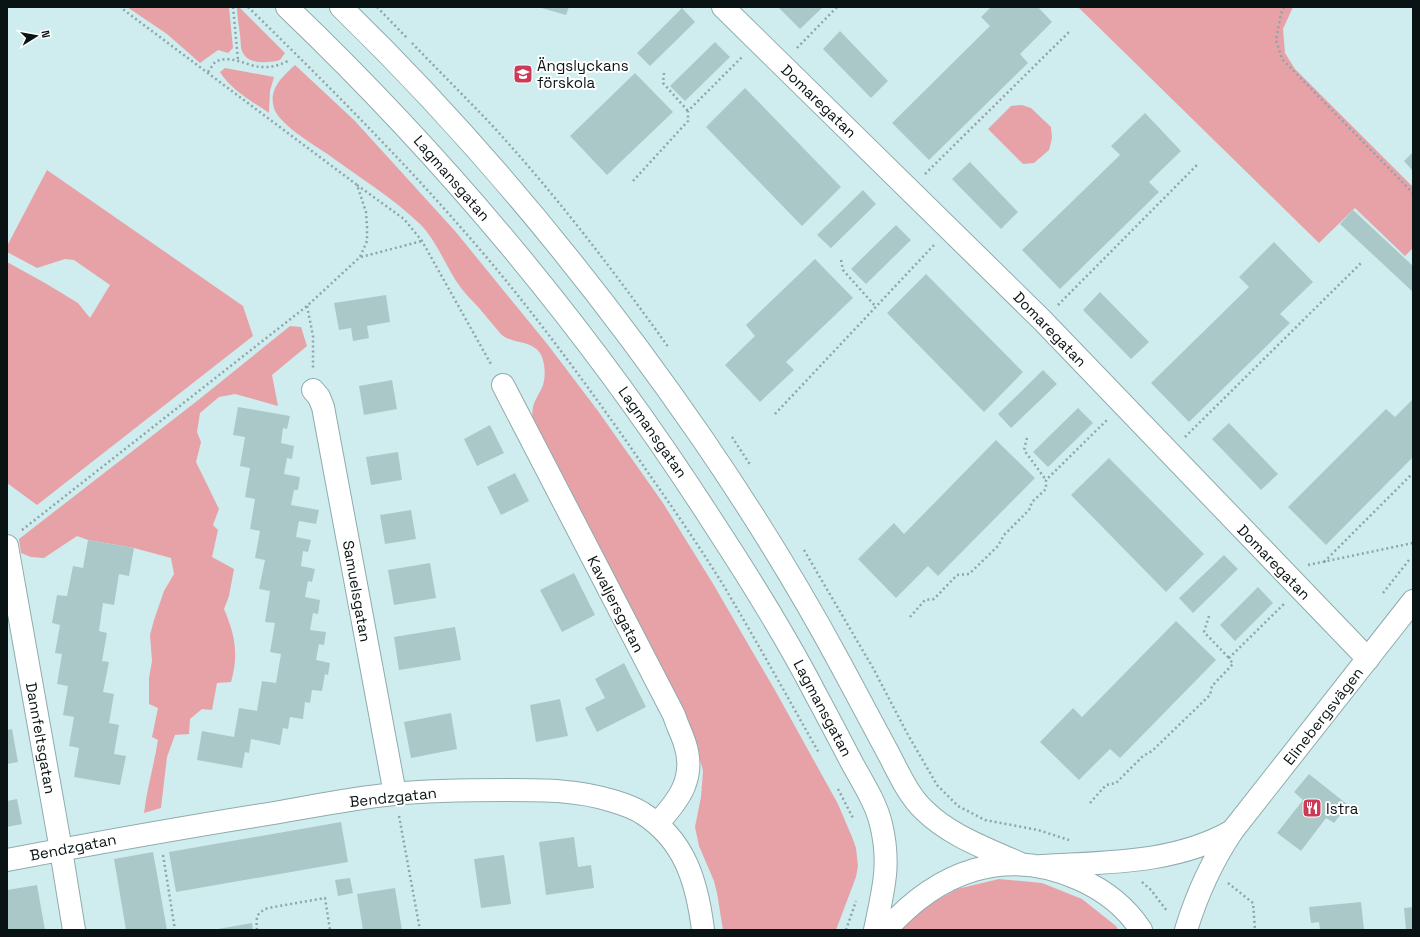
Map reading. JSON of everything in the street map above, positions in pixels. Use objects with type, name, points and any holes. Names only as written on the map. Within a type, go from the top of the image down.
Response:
[{"type":"street","name":"Lagmansgatan","points":[[287,7],[329,46],[446,170],[530,268],[612,375],[686,479],[728,545],[804,673],[867,790],[878,815],[886,851],[886,871],[874,930]]},
{"type":"street","points":[[342,7],[408,74],[512,189],[603,301],[654,371],[703,439],[746,504],[795,583],[826,637],[901,777],[923,809],[938,822],[952,831],[1031,865],[1064,872],[1090,884],[1113,899],[1141,930]]},
{"type":"street","name":"Domaregatan","points":[[723,7],[1042,320],[1299,589],[1368,659]]},
{"type":"street","name":"Kavaljersgatan","points":[[503,385],[674,715],[685,745],[688,758],[688,772],[682,792],[657,824]]},
{"type":"street","name":"Samuelsgatan","points":[[313,390],[320,397],[323,407],[395,794]]},
{"type":"street","name":"Dannfeltsgatan","points":[[13,539],[74,930]]},
{"type":"street","name":"Elinebergsvägen","points":[[1186,930],[1195,901],[1207,874],[1233,830],[1413,601]]},
{"type":"street","name":"Bendzgatan","points":[[7,860],[159,832],[395,794],[481,790],[556,790],[581,792],[623,804],[641,812],[657,824],[674,841],[696,885],[703,930]]},
{"type":"street","name":"Elinebergsvägen","points":[[886,930],[912,903],[944,882],[962,874],[979,869],[992,866],[1118,862],[1151,858],[1196,848],[1216,840],[1233,830]]},
{"type":"path","points":[[120,7],[208,72],[293,138],[404,219],[422,241],[503,385]]},
{"type":"path","points":[[233,7],[238,60]]},
{"type":"path","points":[[248,7],[346,103],[427,190],[519,297],[561,352],[630,446],[677,514],[761,649],[821,758]]},
{"type":"path","points":[[781,64],[837,7]]},
{"type":"path","points":[[1284,7],[1281,14],[1276,40],[1282,59],[1413,193]]},
{"type":"path","points":[[909,190],[1070,31]]},
{"type":"path","points":[[688,111],[758,41]]},
{"type":"path","points":[[208,72],[214,62],[227,58],[252,65],[270,67],[278,66],[288,61]]},
{"type":"path","points":[[633,180],[688,121],[688,111],[662,83],[664,73]]},
{"type":"path","points":[[1042,320],[1197,165]]},
{"type":"path","points":[[13,539],[307,306],[360,258],[367,240],[367,227],[366,212],[357,184]]},
{"type":"path","points":[[775,414],[949,229]]},
{"type":"path","points":[[360,258],[422,241]]},
{"type":"path","points":[[841,260],[843,270],[876,307]]},
{"type":"path","points":[[1169,453],[1361,263]]},
{"type":"path","points":[[307,306],[313,336],[313,390]]},
{"type":"path","points":[[1046,480],[1123,404]]},
{"type":"path","points":[[910,617],[925,600],[934,599],[956,575],[969,574],[998,546],[1004,535],[1029,510],[1032,502],[1046,488],[1046,480],[1024,450],[1027,438]]},
{"type":"path","points":[[1323,563],[1413,474]]},
{"type":"path","points":[[1280,569],[1323,563],[1413,543]]},
{"type":"path","points":[[1383,593],[1409,560]]},
{"type":"path","points":[[1383,586],[1389,592]]},
{"type":"path","points":[[1229,658],[1299,589]]},
{"type":"path","points":[[1090,803],[1106,785],[1116,783],[1143,756],[1152,751],[1210,694],[1212,686],[1234,664],[1204,632],[1209,616]]},
{"type":"path","points":[[836,785],[855,822]]},
{"type":"path","points":[[395,794],[420,930]]},
{"type":"path","points":[[159,832],[175,930]]},
{"type":"path","points":[[1118,862],[1151,890],[1170,915]]},
{"type":"path","points":[[1225,881],[1253,903],[1255,930]]},
{"type":"path","points":[[257,930],[256,919],[260,911],[268,908],[325,898],[330,930]]},
{"type":"path","points":[[846,930],[857,898]]},
{"type":"shaded area","points":[[127,7],[229,7],[233,48],[228,53],[218,50],[200,63],[167,34]]},
{"type":"shaded area","points":[[237,7],[239,7],[285,53],[280,60],[260,62],[250,60],[246,57],[241,47]]},
{"type":"shaded area","points":[[1078,7],[1293,7],[1283,29],[1285,53],[1295,69],[1413,187],[1413,248],[1405,256],[1355,208],[1319,243]]},
{"type":"shaded area","points":[[295,65],[354,120],[455,231],[548,345],[598,411],[663,503],[712,582],[776,692],[838,804],[852,837],[856,848],[858,866],[856,877],[836,930],[723,930],[714,881],[699,846],[695,827],[701,797],[703,771],[696,745],[533,425],[533,407],[543,385],[544,364],[542,356],[531,346],[504,337],[500,333],[463,291],[432,239],[420,224],[409,214],[374,187],[296,133],[282,120],[274,108],[273,95],[282,78]]},
{"type":"shaded area","points":[[225,68],[274,77],[270,91],[269,113],[230,84],[220,72]]},
{"type":"shaded area","points":[[1022,105],[1031,108],[1051,127],[1052,138],[1049,150],[1034,163],[1023,164],[988,129],[1011,106]]},
{"type":"shaded area","points":[[47,170],[243,306],[253,336],[37,505],[7,483],[7,262],[78,303],[90,318],[110,285],[74,260],[65,259],[37,268],[7,252],[7,246]]},
{"type":"shaded area","points":[[290,326],[301,327],[307,346],[272,375],[278,406],[235,394],[219,397],[200,413],[197,432],[201,442],[196,462],[219,509],[213,525],[218,530],[212,557],[234,569],[229,596],[224,609],[231,627],[235,645],[235,662],[231,682],[217,683],[212,710],[202,709],[190,719],[189,734],[175,735],[167,757],[161,808],[144,813],[158,740],[152,737],[158,708],[149,704],[149,678],[152,661],[150,635],[164,591],[174,574],[171,558],[134,548],[88,540],[77,536],[44,558],[31,557],[21,553],[19,539],[197,401]]},
{"type":"shaded area","points":[[999,879],[1042,883],[1082,899],[1116,926],[1118,930],[901,930],[920,910],[957,889]]},
{"type":"building","points":[[538,7],[569,7],[566,15]]},
{"type":"building","points":[[778,7],[823,7],[800,29]]},
{"type":"building","points":[[991,7],[1038,7],[1052,22],[1020,54],[1028,63],[929,160],[892,123],[990,26],[981,17]]},
{"type":"building","points":[[682,8],[695,22],[650,66],[637,53]]},
{"type":"building","points":[[840,31],[888,81],[871,98],[823,49]]},
{"type":"building","points":[[715,42],[730,57],[685,101],[670,86]]},
{"type":"building","points":[[635,73],[673,112],[607,175],[570,136]]},
{"type":"building","points":[[745,88],[841,187],[802,226],[706,127]]},
{"type":"building","points":[[1145,113],[1181,151],[1149,182],[1159,192],[1060,289],[1022,250],[1120,155],[1111,146]]},
{"type":"building","points":[[1413,152],[1413,171],[1404,161]]},
{"type":"building","points":[[970,162],[1018,212],[1001,229],[952,179]]},
{"type":"building","points":[[863,190],[876,204],[831,248],[817,235]]},
{"type":"building","points":[[1353,210],[1413,266],[1413,292],[1340,224]]},
{"type":"building","points":[[896,225],[911,240],[866,284],[851,269]]},
{"type":"building","points":[[1274,242],[1313,282],[1280,314],[1290,323],[1189,422],[1151,383],[1249,287],[1239,277]]},
{"type":"building","points":[[815,259],[853,298],[786,362],[794,370],[760,402],[725,365],[755,336],[746,325]]},
{"type":"building","points":[[926,274],[1023,372],[984,412],[887,313]]},
{"type":"building","points":[[1100,292],[1149,342],[1131,359],[1083,310]]},
{"type":"building","points":[[386,295],[390,322],[367,326],[369,338],[353,341],[351,328],[339,330],[334,303]]},
{"type":"building","points":[[1043,370],[1057,384],[1011,428],[998,414]]},
{"type":"building","points":[[392,380],[397,409],[364,415],[359,386]]},
{"type":"building","points":[[1413,399],[1413,457],[1326,545],[1288,507],[1386,409],[1395,417]]},
{"type":"building","points":[[238,407],[290,416],[287,429],[283,428],[281,443],[294,446],[292,459],[287,458],[284,474],[300,477],[298,490],[294,490],[291,505],[319,510],[316,524],[299,521],[296,537],[311,540],[308,552],[303,551],[301,566],[315,569],[312,582],[308,581],[305,597],[320,600],[318,614],[313,613],[310,630],[326,632],[324,645],[319,644],[316,660],[330,663],[328,675],[325,674],[322,691],[312,690],[310,703],[305,702],[303,719],[290,717],[288,729],[283,728],[280,745],[251,739],[249,753],[245,752],[242,768],[197,760],[202,731],[234,737],[239,708],[257,711],[262,681],[276,683],[281,654],[270,652],[275,623],[265,622],[270,591],[259,589],[265,560],[255,558],[260,531],[250,529],[255,499],[245,497],[250,468],[240,466],[245,437],[233,435]]},
{"type":"building","points":[[1078,408],[1093,423],[1048,467],[1033,452]]},
{"type":"building","points":[[1229,423],[1278,474],[1261,490],[1212,439]]},
{"type":"building","points":[[490,425],[504,453],[477,466],[464,439]]},
{"type":"building","points":[[996,440],[1035,478],[938,576],[928,566],[896,598],[858,559],[894,523],[904,534]]},
{"type":"building","points":[[398,452],[402,480],[371,485],[366,457]]},
{"type":"building","points":[[1109,458],[1204,554],[1166,592],[1071,495]]},
{"type":"building","points":[[515,473],[529,501],[501,515],[487,487]]},
{"type":"building","points":[[411,510],[416,539],[385,544],[380,515]]},
{"type":"building","points":[[88,540],[134,548],[129,576],[119,574],[114,605],[103,603],[99,631],[107,633],[102,661],[109,662],[103,692],[114,694],[109,723],[119,725],[114,754],[126,756],[120,785],[74,777],[79,748],[69,746],[74,717],[63,715],[68,686],[57,684],[62,654],[55,653],[60,625],[52,623],[57,595],[67,596],[73,566],[83,568]]},
{"type":"building","points":[[1224,555],[1238,569],[1193,613],[1179,598]]},
{"type":"building","points":[[430,563],[436,598],[394,605],[388,570]]},
{"type":"building","points":[[574,573],[595,615],[562,632],[540,590]]},
{"type":"building","points":[[1258,587],[1273,603],[1235,641],[1220,625]]},
{"type":"building","points":[[1176,621],[1216,660],[1120,758],[1110,749],[1079,780],[1040,742],[1073,708],[1082,717]]},
{"type":"building","points":[[455,627],[461,660],[399,670],[394,637]]},
{"type":"building","points":[[624,663],[646,707],[597,732],[585,708],[605,698],[595,679]]},
{"type":"building","points":[[560,699],[568,736],[536,742],[530,705]]},
{"type":"building","points":[[451,713],[457,749],[411,758],[404,722]]},
{"type":"building","points":[[12,729],[18,762],[7,764],[7,730]]},
{"type":"building","points":[[1309,774],[1348,805],[1334,823],[1326,818],[1301,851],[1277,833],[1303,800],[1294,792]]},
{"type":"building","points":[[17,799],[22,824],[7,827],[7,801]]},
{"type":"building","points":[[341,822],[348,862],[176,892],[169,852]]},
{"type":"building","points":[[574,837],[578,867],[591,865],[594,888],[546,895],[539,842]]},
{"type":"building","points":[[153,852],[167,930],[126,930],[114,859]]},
{"type":"building","points":[[504,855],[511,904],[481,908],[474,859]]},
{"type":"building","points":[[350,878],[353,893],[338,896],[335,880]]},
{"type":"building","points":[[37,885],[45,930],[7,930],[7,890]]},
{"type":"building","points":[[395,888],[402,930],[363,930],[357,894]]},
{"type":"building","points":[[1361,902],[1364,930],[1320,930],[1319,922],[1311,923],[1309,907]]},
{"type":"building","points":[[1413,907],[1413,930],[1406,930],[1404,908]]},
{"type":"building","points":[[252,923],[253,930],[218,930],[218,929]]},
{"type":"place","name":"Ängslyckans förskola","points":[[523,74]]},
{"type":"place","name":"Istra","points":[[1312,808]]}]
